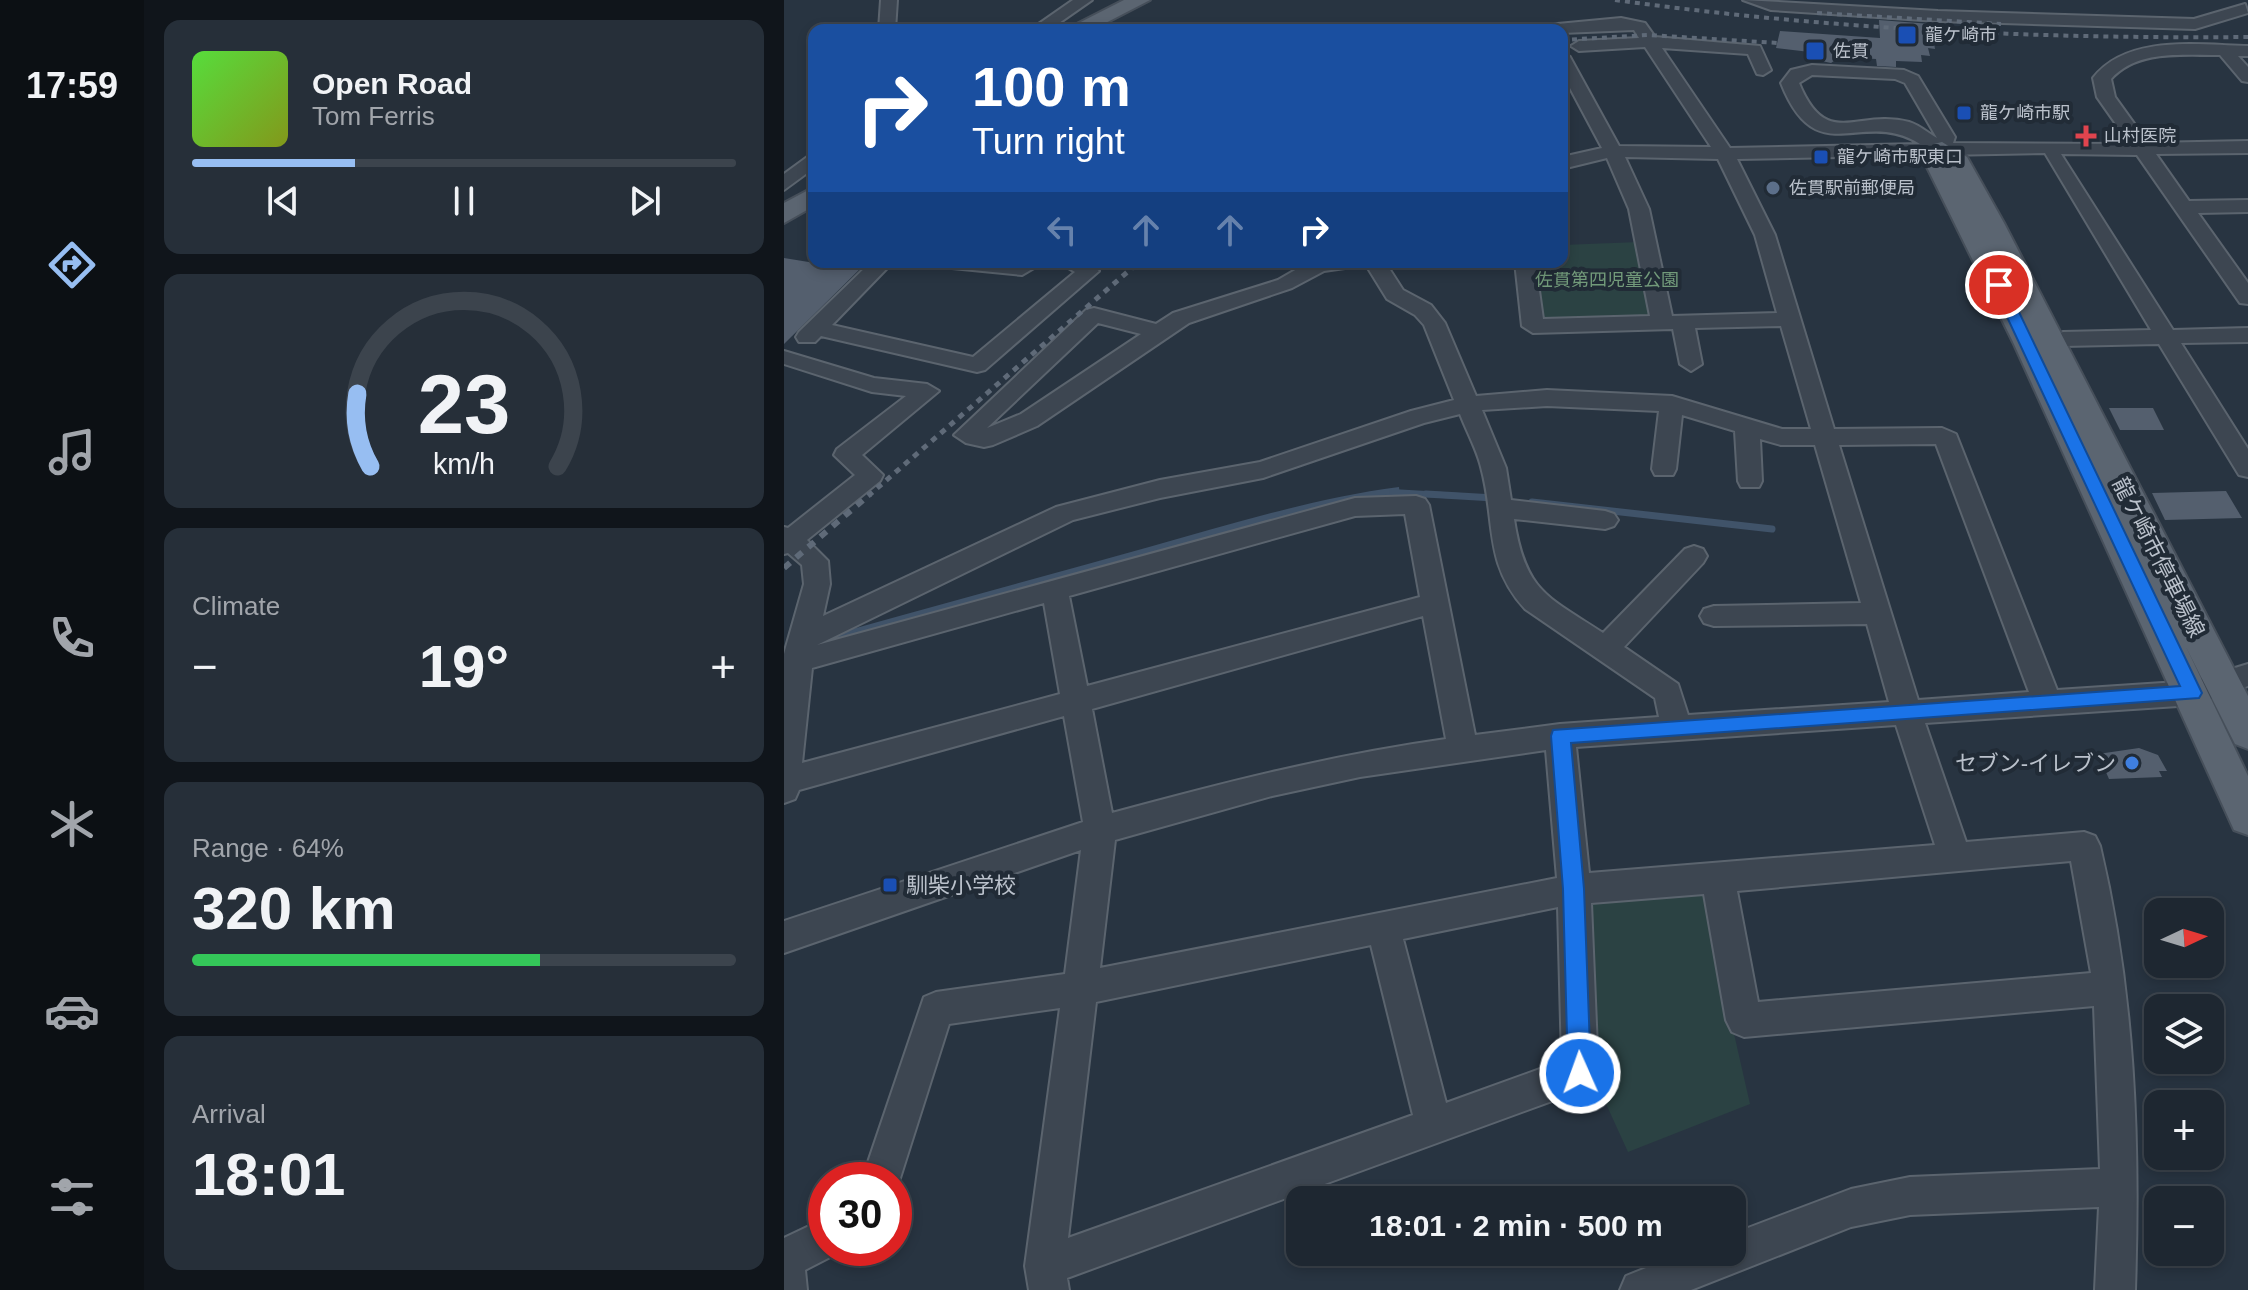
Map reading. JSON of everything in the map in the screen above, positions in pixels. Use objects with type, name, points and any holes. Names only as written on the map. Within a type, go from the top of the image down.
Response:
[{"type":"main road","points":[[1088,24],[1140,0]]},
{"type":"main road","name":"龍ケ崎市停車場線","points":[[1942,149],[1958,162],[1991,223],[2248,733]]},
{"type":"main road","points":[[784,215],[808,198]]},
{"type":"main road","name":"龍ケ崎市停車場線","points":[[2222,684],[2248,818]]},
{"type":"street","points":[[887,24],[889,0]]},
{"type":"street","points":[[1047,24],[1084,0]]},
{"type":"street","points":[[1751,0],[1809,8],[2150,22],[2209,21],[2247,13]]},
{"type":"street","points":[[1961,0],[1968,16]]},
{"type":"street","points":[[1992,0],[2044,2]]},
{"type":"street","points":[[2134,0],[2150,22]]},
{"type":"street","points":[[2215,0],[2247,13]]},
{"type":"street","points":[[1568,28],[1628,22],[1643,28],[1725,154],[1754,209],[1827,437],[1907,713],[1955,857]]},
{"type":"street","points":[[1568,47],[1652,42],[1754,50],[1763,70]]},
{"type":"street","points":[[2156,53],[2248,49]]},
{"type":"street","points":[[2248,49],[2156,53],[2126,58],[2114,63],[2102,78],[2106,97],[2248,298]]},
{"type":"street","points":[[2225,51],[2248,77]]},
{"type":"street","points":[[1568,68],[1614,151],[1639,209],[1672,322],[1691,364]]},
{"type":"street","points":[[1824,70],[1898,74],[1912,80],[1946,137],[1942,149],[1906,127],[1813,124],[1804,117],[1790,83],[1805,71],[1824,70]]},
{"type":"street","points":[[1568,96],[1582,93]]},
{"type":"street","points":[[1568,162],[1614,151],[1725,154],[2248,147]]},
{"type":"street","points":[[2053,155],[2248,469]]},
{"type":"street","points":[[784,184],[808,163]]},
{"type":"street","points":[[2184,207],[2248,206]]},
{"type":"street","points":[[2223,262],[2248,262]]},
{"type":"street","points":[[877,268],[785,358],[872,385],[927,391],[846,455],[871,475],[786,541],[818,567],[817,584],[797,655],[784,784],[1077,699],[1435,603]]},
{"type":"street","points":[[816,328],[977,365],[1089,271],[1082,268]]},
{"type":"street","points":[[1159,332],[1094,315],[966,435],[984,439],[1029,420],[1181,318],[1285,284],[1314,268]]},
{"type":"street","points":[[1379,268],[1395,294],[1423,310],[1434,323],[1494,468],[1506,553],[1521,587],[1535,602],[1668,692],[1676,728]]},
{"type":"street","points":[[1526,268],[1533,326],[1791,319]]},
{"type":"street","points":[[2063,339],[2248,335]]},
{"type":"street","points":[[797,655],[1065,513],[1160,489],[1263,470],[1419,416],[1466,405],[1547,398],[1672,404],[1781,437],[1933,434],[1947,440],[2048,704]]},
{"type":"street","points":[[1664,469],[1672,404]]},
{"type":"street","points":[[2218,420],[2248,419]]},
{"type":"street","points":[[1747,426],[1750,481]]},
{"type":"street","points":[[797,655],[1055,592],[1355,507],[1372,504],[1416,505],[1462,747]]},
{"type":"street","points":[[1499,508],[1605,520]]},
{"type":"street","points":[[1605,649],[1694,556]]},
{"type":"street","points":[[1055,592],[1100,830],[1047,1278],[1434,1126],[1580,1073],[1574,889],[1560,736]]},
{"type":"street","points":[[1714,616],[1878,613]]},
{"type":"street","points":[[784,937],[1100,830],[1272,783],[1462,747],[1560,736],[2048,704],[2222,684]]},
{"type":"street","points":[[887,1162],[936,1009],[1082,988],[1574,889],[2084,846],[2096,891],[2108,988],[2120,1187],[2115,1290]]},
{"type":"street","points":[[1718,878],[1744,1020],[2108,988]]},
{"type":"street","points":[[1383,927],[1434,1126]]},
{"type":"street","points":[[1640,1290],[1851,1208],[1910,1196],[2120,1187]]},
{"type":"street","points":[[787,1290],[784,1262],[808,1248]]},
{"type":"green space","name":"佐貫第四児童公園","points":[[1639,242],[1651,317],[1546,320],[1540,317],[1538,276],[1535,268],[1568,268],[1568,245]]},
{"type":"green space","points":[[1709,890],[1732,1025],[1750,1104],[1628,1152],[1597,1084],[1585,901]]},
{"type":"water","points":[[1399,487],[1400,497],[784,658],[784,648],[1273,512]]},
{"type":"building","points":[[1879,20],[1931,24],[1935,49],[1928,48],[1930,56],[1921,55],[1922,62],[1896,61],[1896,67],[1877,66],[1876,59],[1861,58],[1861,42],[1831,63],[1817,60],[1818,53],[1776,48],[1780,31],[1880,38]]},
{"type":"building","points":[[784,258],[808,262],[808,268],[861,268],[784,344]]},
{"type":"building","points":[[2109,408],[2153,408],[2164,430],[2120,430]]},
{"type":"building","points":[[2226,491],[2242,518],[2165,520],[2152,493]]},
{"type":"building","name":"セブン-イレブン","points":[[2139,748],[2158,755],[2167,771],[2159,771],[2162,777],[2109,779],[2098,754]]},
{"type":"waterway","points":[[1392,492],[1494,498]]},
{"type":"waterway","points":[[1532,502],[1772,529]]},
{"type":"railway","points":[[1615,0],[1773,18],[1931,30],[2089,36],[2248,37]]},
{"type":"railway","points":[[1817,13],[2001,24]]},
{"type":"railway","points":[[1568,40],[1648,35],[1778,43]]},
{"type":"railway","points":[[868,496],[1132,268]]},
{"type":"railway","points":[[784,568],[870,494]]},
{"type":"place","name":"龍ケ崎市","points":[[1907,35]]},
{"type":"place","name":"佐貫","points":[[1815,51]]},
{"type":"place","name":"龍ケ崎市駅","points":[[1964,113]]},
{"type":"place","name":"山村医院","points":[[2086,136]]},
{"type":"place","name":"龍ケ崎市駅東口","points":[[1821,157]]},
{"type":"place","name":"佐貫駅前郵便局","points":[[1773,188]]},
{"type":"place","name":"セブン-イレブン","points":[[2132,763]]},
{"type":"place","name":"馴柴小学校","points":[[890,885]]},
{"type":"route","points":[[1580,1073],[1574,889],[1560,736],[2193,693],[1999,285]]}]
